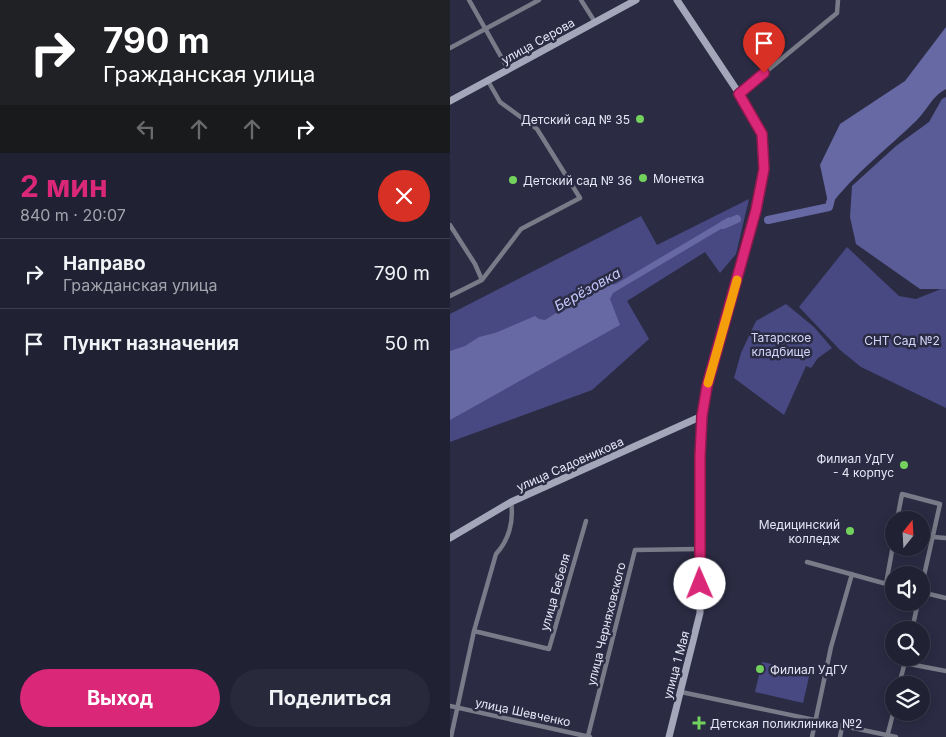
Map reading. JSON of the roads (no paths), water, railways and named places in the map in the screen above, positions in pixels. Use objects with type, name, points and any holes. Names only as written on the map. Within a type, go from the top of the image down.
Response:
[{"type":"main road","name":"улица Серова","points":[[450,101],[636,0]]},
{"type":"main road","name":"улица 1 Мая","points":[[670,737],[700,613],[699,549],[702,416],[707,386],[756,210],[764,169],[762,134],[680,1]]},
{"type":"main road","name":"улица Садовникова","points":[[450,538],[511,502],[702,416]]},
{"type":"street","points":[[469,0],[508,70]]},
{"type":"street","points":[[450,48],[538,0]]},
{"type":"street","points":[[581,0],[596,22]]},
{"type":"street","points":[[739,94],[837,13],[838,0]]},
{"type":"street","points":[[450,296],[482,280],[521,229],[580,198],[538,129],[500,102],[488,81]]},
{"type":"street","points":[[450,225],[475,264],[482,280]]},
{"type":"street","points":[[899,511],[902,494],[940,504],[926,566]]},
{"type":"street","points":[[451,737],[474,631],[496,554],[504,545],[513,517],[511,502]]},
{"type":"street","name":"улица Бебеля","points":[[474,631],[549,649],[586,521]]},
{"type":"street","points":[[933,536],[946,538]]},
{"type":"street","name":"улица Черняховского","points":[[590,737],[635,550],[699,549]]},
{"type":"street","points":[[807,562],[885,584]]},
{"type":"street","points":[[812,737],[831,648],[852,574]]},
{"type":"street","points":[[930,594],[946,598]]},
{"type":"street","points":[[927,666],[946,671]]},
{"type":"street","points":[[681,692],[896,737]]},
{"type":"street","name":"улица Шевченко","points":[[450,706],[590,737]]},
{"type":"street","points":[[888,736],[891,721]]},
{"type":"street","points":[[840,737],[842,727]]},
{"type":"waterway","name":"Берёзовка","points":[[768,220],[829,207],[831,199]]},
{"type":"waterway","name":"Берёзовка","points":[[723,225],[737,219]]},
{"type":"place","name":"Детский сад № 35","points":[[640,119]]},
{"type":"place","name":"Монетка","points":[[643,178]]},
{"type":"place","name":"Детский сад № 36","points":[[513,180]]},
{"type":"place","name":"Филиал УдГУ - 4 корпус","points":[[904,465]]},
{"type":"place","name":"Медицинский колледж","points":[[850,531]]},
{"type":"place","name":"Филиал УдГУ","points":[[760,669]]},
{"type":"place","name":"Детская поликлиника №2","points":[[699,723]]},
{"type":"park label","name":"СНТ Сад №2","points":[[902,340]]},
{"type":"park label","name":"Татарское кладбище","points":[[781,344]]}]
